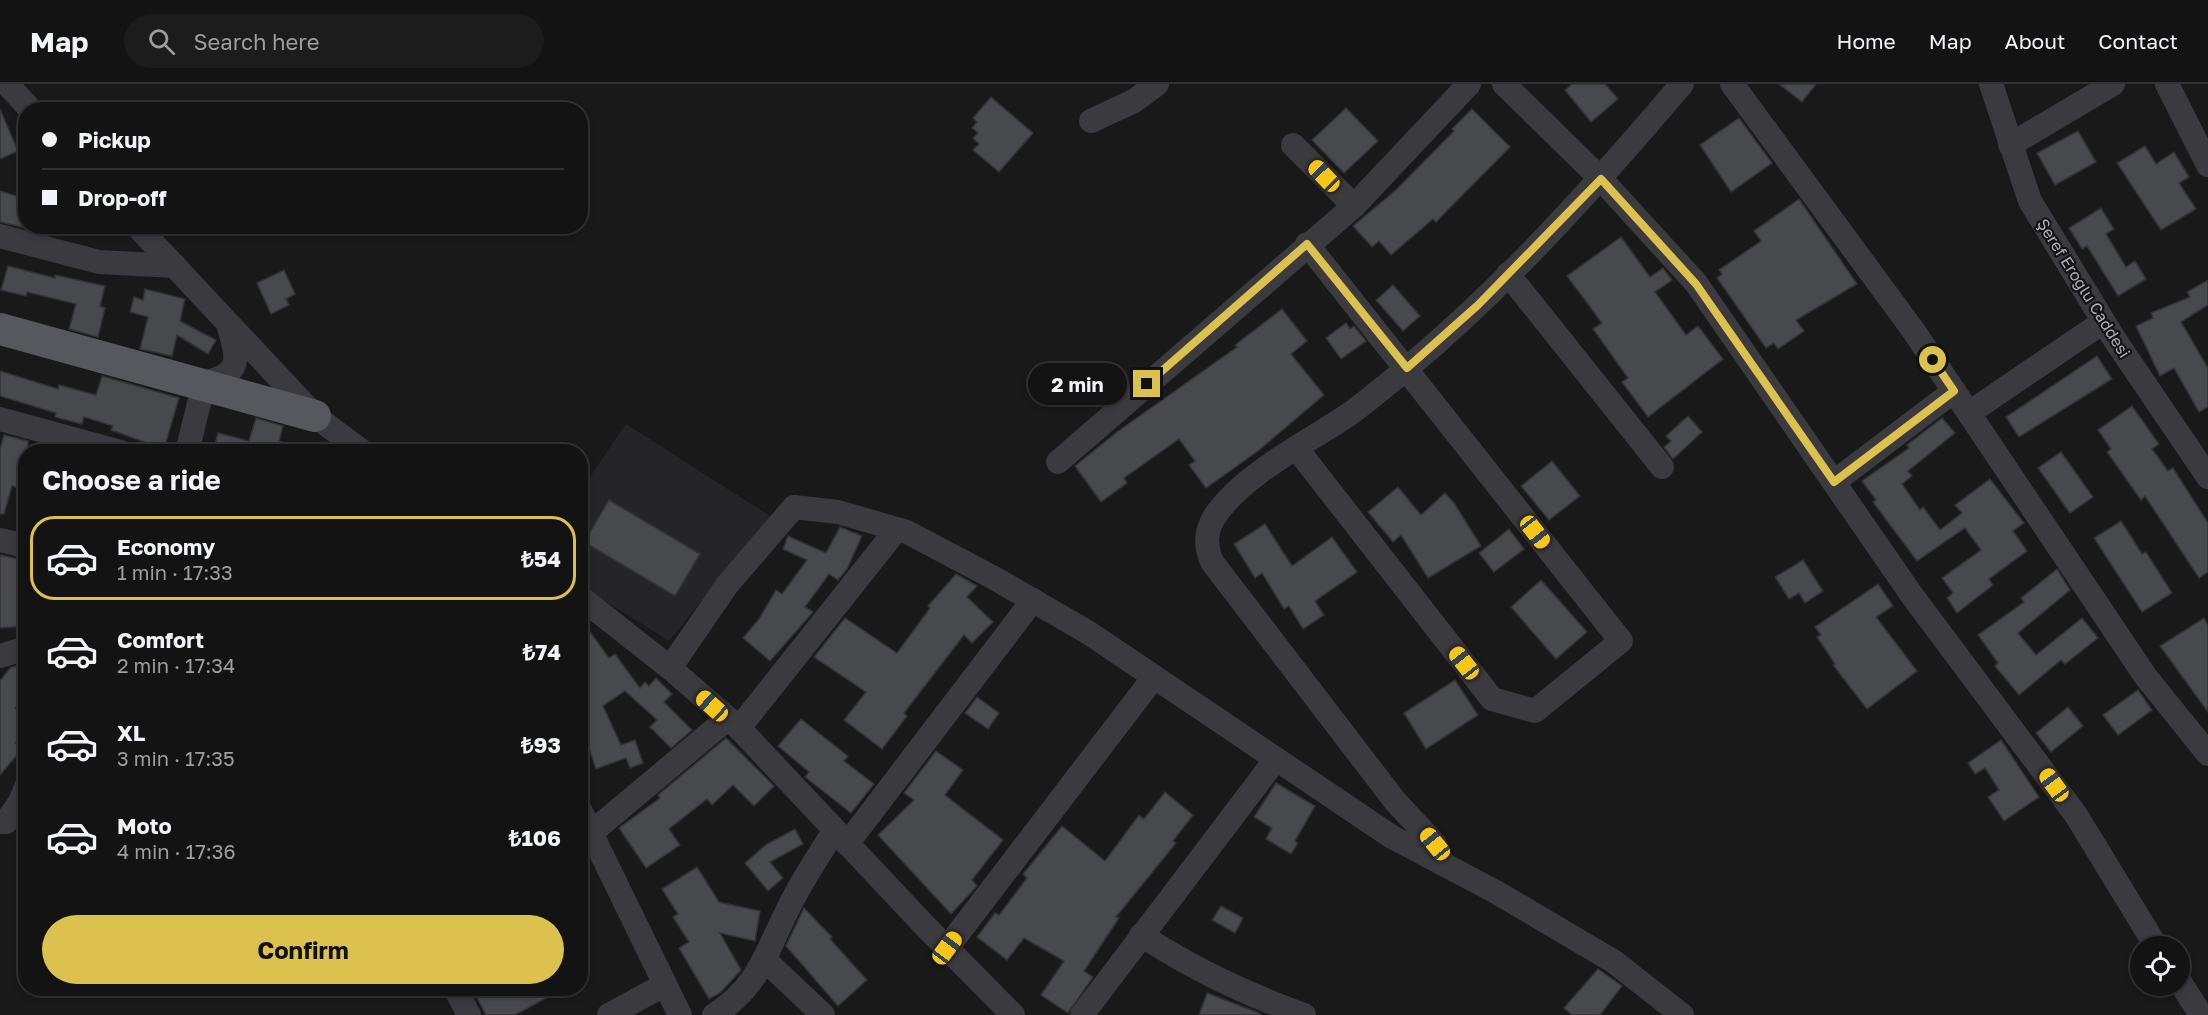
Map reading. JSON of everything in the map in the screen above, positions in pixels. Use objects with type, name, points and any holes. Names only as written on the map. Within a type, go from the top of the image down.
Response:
[{"type":"main road","points":[[0,329],[204,383],[315,416]]},
{"type":"street","points":[[7,84],[24,102]]},
{"type":"street","points":[[1091,122],[1134,101],[1156,84]]},
{"type":"street","points":[[1058,462],[1307,244],[1354,206],[1469,84]]},
{"type":"street","points":[[1504,84],[1601,179],[1696,284],[1911,594],[2076,815],[2150,936]]},
{"type":"street","points":[[1443,864],[1435,844],[1395,801],[1212,562],[1207,550],[1206,536],[1215,516],[1250,481],[1351,412],[1407,368],[1508,274],[1601,179],[1682,84]]},
{"type":"street","points":[[1732,84],[1913,330],[2146,677],[2207,752]]},
{"type":"street","name":"Şeref Eroğlu Caddesi","points":[[1991,84],[2030,201],[2103,322],[2208,477]]},
{"type":"street","points":[[2010,145],[2113,84]]},
{"type":"street","points":[[2167,84],[2208,165]]},
{"type":"street","points":[[1293,145],[1354,206]]},
{"type":"street","points":[[145,234],[226,318],[315,416],[352,444]]},
{"type":"street","points":[[0,236],[99,262],[176,266]]},
{"type":"street","points":[[1297,449],[1491,699],[1535,711],[1621,641],[1307,244]]},
{"type":"street","points":[[1508,274],[1662,467]]},
{"type":"street","points":[[189,444],[204,383],[224,378],[235,363],[236,350],[226,318]]},
{"type":"street","points":[[1969,413],[2103,322]]},
{"type":"street","points":[[1834,482],[1954,391]]},
{"type":"street","points":[[0,419],[92,444]]},
{"type":"street","points":[[670,668],[727,585],[794,507],[838,512],[897,529],[943,549],[1089,633],[1392,837],[1496,892],[1613,961],[1682,1015]]},
{"type":"street","points":[[591,834],[733,723],[897,529]]},
{"type":"street","points":[[0,540],[18,544]]},
{"type":"street","points":[[714,1015],[735,1001],[766,961],[787,911],[841,837],[1033,600]]},
{"type":"street","points":[[588,603],[670,668],[733,723],[1013,1015]]},
{"type":"street","points":[[0,656],[18,650]]},
{"type":"street","points":[[947,948],[1154,677]]},
{"type":"street","points":[[1083,1015],[1141,935],[1276,759]]},
{"type":"street","points":[[0,822],[6,822],[18,805]]},
{"type":"street","points":[[588,827],[680,1015]]},
{"type":"street","points":[[1141,935],[1192,968],[1304,1015]]},
{"type":"street","points":[[766,961],[823,1015]]},
{"type":"street","points":[[609,1015],[664,985]]},
{"type":"street","points":[[458,996],[469,1015]]},
{"type":"street","points":[[2190,996],[2199,1008]]},
{"type":"shaded area","points":[[626,424],[770,516],[669,641],[588,590],[588,480]]},
{"type":"building","points":[[1572,84],[1605,84],[1618,99],[1591,122],[1565,90]]},
{"type":"building","points":[[1779,84],[1816,84],[1802,102]]},
{"type":"building","points":[[991,97],[1033,133],[999,172],[973,150],[979,144],[973,138],[978,133],[972,128],[977,122],[973,118]]},
{"type":"building","points":[[1346,108],[1378,141],[1344,173],[1312,140]]},
{"type":"building","points":[[0,109],[18,151],[0,159]]},
{"type":"building","points":[[1472,109],[1510,147],[1436,222],[1433,219],[1391,255],[1379,241],[1372,247],[1353,226],[1396,190],[1454,131],[1452,129]]},
{"type":"building","points":[[1739,118],[1772,163],[1731,192],[1700,145]]},
{"type":"building","points":[[2078,131],[2096,162],[2055,185],[2037,153]]},
{"type":"building","points":[[2145,146],[2156,164],[2174,152],[2189,177],[2179,183],[2196,209],[2161,230],[2117,163]]},
{"type":"building","points":[[0,191],[18,197],[18,226],[0,222]]},
{"type":"building","points":[[1799,199],[1857,284],[1796,320],[1804,331],[1778,349],[1774,343],[1766,348],[1717,278],[1722,274],[1719,270],[1761,241],[1754,231]]},
{"type":"building","points":[[2101,208],[2114,229],[2106,234],[2126,267],[2135,261],[2146,279],[2118,296],[2087,246],[2082,249],[2069,228]]},
{"type":"building","points":[[1621,237],[1650,277],[1663,268],[1672,280],[1655,292],[1686,335],[1698,326],[1723,359],[1648,417],[1622,382],[1628,378],[1593,329],[1602,323],[1567,276]]},
{"type":"building","points":[[8,266],[55,278],[55,275],[105,286],[100,306],[105,308],[98,337],[69,329],[76,304],[27,292],[26,296],[1,290]]},
{"type":"building","points":[[284,270],[295,294],[286,299],[289,305],[271,314],[257,283]]},
{"type":"building","points":[[2208,280],[2208,305],[2181,322],[2208,368],[2208,407],[2199,412],[2174,368],[2160,376],[2136,326],[2153,318],[2151,313],[2190,297],[2187,292]]},
{"type":"building","points":[[1393,285],[1420,316],[1403,331],[1376,300]]},
{"type":"building","points":[[145,289],[185,299],[180,321],[216,340],[208,354],[177,335],[172,356],[140,349],[148,317],[130,312],[134,297],[143,300]]},
{"type":"building","points":[[1282,309],[1307,341],[1291,354],[1324,395],[1258,451],[1206,488],[1189,465],[1195,461],[1179,439],[1124,478],[1127,483],[1101,502],[1075,466],[1117,432],[1237,347],[1235,345]]},
{"type":"building","points":[[1346,323],[1350,329],[1354,326],[1366,341],[1341,359],[1326,338]]},
{"type":"building","points":[[2097,356],[2112,379],[2019,437],[2006,417]]},
{"type":"building","points":[[0,371],[58,389],[59,385],[96,395],[102,376],[179,398],[165,444],[150,444],[111,430],[113,426],[84,417],[82,424],[55,417],[56,413],[0,396]]},
{"type":"building","points":[[2132,406],[2159,444],[2152,449],[2168,471],[2173,468],[2208,523],[2208,572],[2199,578],[2145,496],[2141,500],[2107,452],[2111,449],[2098,430]]},
{"type":"building","points":[[1688,416],[1702,432],[1673,459],[1664,447],[1671,441],[1666,436]]},
{"type":"building","points":[[256,418],[283,426],[279,441],[286,444],[215,444],[218,433],[249,441]]},
{"type":"building","points":[[1942,418],[1955,433],[1908,471],[1912,476],[1902,484],[1920,510],[1923,507],[1940,530],[1962,513],[1955,505],[1990,479],[2024,523],[2013,531],[2027,551],[1989,579],[1993,585],[1957,613],[1947,598],[1953,593],[1942,578],[1981,550],[1965,528],[1917,561],[1873,502],[1876,500],[1862,481],[1909,448],[1907,445]]},
{"type":"building","points":[[4,435],[28,441],[28,444],[18,444],[18,488],[12,486],[4,514],[0,514],[0,449]]},
{"type":"building","points":[[2061,452],[2093,497],[2070,513],[2038,468]]},
{"type":"building","points":[[1552,461],[1580,496],[1549,520],[1521,486]]},
{"type":"building","points":[[1398,487],[1421,515],[1445,493],[1454,503],[1481,546],[1428,578],[1401,535],[1393,542],[1368,512]]},
{"type":"building","points":[[609,500],[700,554],[675,596],[588,544],[588,535]]},
{"type":"building","points":[[2121,521],[2142,554],[2146,552],[2172,593],[2142,612],[2094,538]]},
{"type":"building","points":[[1265,524],[1292,566],[1332,537],[1357,572],[1315,601],[1324,615],[1303,629],[1289,606],[1284,609],[1262,573],[1255,578],[1234,544]]},
{"type":"building","points":[[840,527],[862,536],[847,569],[838,580],[829,574],[805,607],[813,612],[770,661],[743,638],[759,619],[776,590],[782,594],[807,560],[783,549],[788,536],[826,553]]},
{"type":"building","points":[[1509,529],[1524,549],[1494,572],[1479,553]]},
{"type":"building","points":[[0,555],[18,559],[18,627],[0,628]]},
{"type":"building","points":[[1803,560],[1823,591],[1805,603],[1799,593],[1789,599],[1775,577]]},
{"type":"building","points":[[2057,569],[2070,590],[2018,633],[2036,655],[2082,618],[2098,638],[2065,664],[2061,660],[2019,695],[1995,666],[1998,663],[1978,635],[2024,602],[2021,598]]},
{"type":"building","points":[[956,574],[977,586],[967,597],[993,622],[972,643],[964,635],[904,713],[907,716],[882,749],[844,720],[866,692],[814,657],[845,618],[897,653],[930,608],[928,606]]},
{"type":"building","points":[[1541,580],[1587,632],[1556,659],[1511,607]]},
{"type":"building","points":[[1878,584],[1893,606],[1876,617],[1917,671],[1867,709],[1833,665],[1835,664],[1817,637],[1821,635],[1815,627]]},
{"type":"building","points":[[2204,618],[2208,626],[2208,712],[2160,646]]},
{"type":"building","points":[[588,629],[609,658],[615,654],[640,688],[645,682],[649,686],[656,678],[672,694],[664,702],[692,730],[671,748],[650,727],[657,720],[625,691],[603,706],[621,745],[635,740],[643,763],[630,768],[626,758],[596,769],[588,745]]},
{"type":"building","points":[[18,666],[18,704],[15,708],[18,710],[18,739],[15,743],[18,746],[18,754],[0,775],[0,681],[10,668]]},
{"type":"building","points":[[1455,680],[1478,715],[1426,749],[1404,713]]},
{"type":"building","points":[[2138,690],[2152,710],[2118,735],[2103,715]]},
{"type":"building","points":[[977,697],[999,713],[988,729],[965,713]]},
{"type":"building","points":[[2068,707],[2083,726],[2051,752],[2036,733]]},
{"type":"building","points":[[801,719],[848,756],[844,761],[874,784],[851,813],[805,777],[809,772],[778,746]]},
{"type":"building","points":[[726,738],[774,786],[754,806],[733,785],[712,805],[707,799],[669,829],[680,845],[646,868],[619,828],[660,798],[658,795]]},
{"type":"building","points":[[2001,740],[2039,797],[2004,821],[1988,797],[1999,790],[1985,768],[1975,774],[1968,763]]},
{"type":"building","points":[[936,751],[963,770],[945,795],[1003,840],[972,880],[977,886],[951,914],[878,835],[914,800],[904,793]]},
{"type":"building","points":[[1276,783],[1315,806],[1295,841],[1298,843],[1291,854],[1266,839],[1272,828],[1254,817]]},
{"type":"building","points":[[1165,792],[1193,815],[1173,841],[1176,843],[1116,917],[1119,918],[1084,971],[1093,977],[1068,1013],[1041,995],[1064,961],[1024,938],[1007,960],[977,937],[995,913],[999,915],[1027,878],[1023,874],[1062,826],[1105,861],[1139,815],[1144,819]]},
{"type":"building","points":[[795,829],[803,844],[770,862],[783,878],[768,891],[745,863],[767,844]]},
{"type":"building","points":[[697,867],[719,902],[760,911],[755,941],[720,933],[741,970],[720,993],[709,999],[679,948],[689,942],[673,917],[678,914],[662,889]]},
{"type":"building","points":[[1221,906],[1243,918],[1235,933],[1212,920]]},
{"type":"building","points":[[804,908],[832,937],[830,939],[867,980],[838,1006],[786,946]]},
{"type":"building","points":[[1598,969],[1622,986],[1600,1015],[1572,1015],[1564,1008]]},
{"type":"building","points":[[1207,993],[1259,1013],[1261,1015],[1199,1015]]},
{"type":"building","points":[[476,996],[550,996],[515,1015],[486,1015]]},
{"type":"route","points":[[1147,384],[1307,244],[1407,368],[1478,305],[1601,179],[1696,284],[1834,482],[1954,391],[1933,360]]}]
